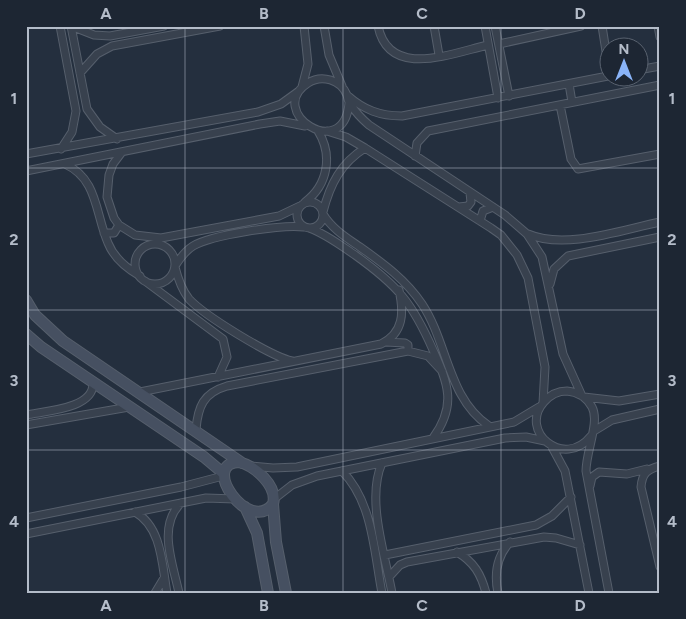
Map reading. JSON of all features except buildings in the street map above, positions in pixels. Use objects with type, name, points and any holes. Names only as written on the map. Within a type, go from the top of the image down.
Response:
[{"type":"street","points":[[60,26],[76,111],[72,132],[61,149]]},
{"type":"street","points":[[71,26],[94,35],[110,36],[164,26]]},
{"type":"street","points":[[71,26],[87,109],[100,127],[117,139]]},
{"type":"street","points":[[80,73],[97,54],[112,46],[197,28],[220,26]]},
{"type":"street","points":[[26,154],[258,112],[281,104],[301,90],[308,64],[304,26]]},
{"type":"street","points":[[322,131],[334,129],[345,118],[346,95],[333,66],[324,26]]},
{"type":"street","points":[[378,26],[382,41],[388,48],[403,58],[420,59],[488,45]]},
{"type":"street","points":[[434,26],[439,55]]},
{"type":"street","points":[[485,26],[498,98]]},
{"type":"street","points":[[495,26],[509,96]]},
{"type":"street","points":[[499,44],[547,30],[581,26]]},
{"type":"street","points":[[658,26],[660,37]]},
{"type":"street","points":[[110,36],[108,42],[112,46]]},
{"type":"street","points":[[307,127],[296,110],[297,97],[307,83],[322,78],[330,80],[346,95],[369,125],[506,215],[527,234],[542,257],[563,354],[582,396],[594,412],[586,462],[589,488],[609,593]]},
{"type":"street","points":[[346,95],[372,112],[402,116],[598,78]]},
{"type":"street","points":[[569,84],[572,102]]},
{"type":"street","points":[[415,156],[420,138],[428,131],[660,85]]},
{"type":"street","points":[[560,104],[571,159],[575,167],[660,154]]},
{"type":"street","points":[[76,111],[87,109]]},
{"type":"street","points":[[258,112],[262,119],[260,124]]},
{"type":"street","points":[[26,171],[280,121],[346,137],[480,221],[510,245],[528,278],[545,367],[542,404],[537,424],[565,471],[589,593]]},
{"type":"street","points":[[322,131],[327,149],[326,169],[320,186],[302,205],[297,215],[307,227],[334,241],[384,276],[399,290],[415,313],[442,371],[448,391],[445,416],[433,438]]},
{"type":"street","points":[[161,238],[153,245],[140,250],[135,263],[142,279],[152,284],[167,280],[186,252],[202,242],[284,226],[318,226],[331,187],[340,169],[365,148]]},
{"type":"street","points":[[122,152],[113,164],[107,186],[110,208],[119,225],[135,235],[161,238],[279,216],[302,205],[316,203],[334,228],[394,272],[414,294],[436,330],[458,390],[467,407],[491,426],[496,432],[496,439]]},
{"type":"street","points":[[65,164],[80,172],[90,186],[108,244],[121,263],[223,339],[227,357],[209,385],[214,390]]},
{"type":"street","points":[[459,207],[468,206],[471,202],[470,193]]},
{"type":"street","points":[[480,221],[483,211],[493,208]]},
{"type":"street","points":[[527,234],[545,240],[563,241],[660,222]]},
{"type":"street","points":[[104,233],[114,233],[119,225]]},
{"type":"street","points":[[144,237],[153,245],[166,248],[172,253],[184,292],[195,305],[269,353],[295,362]]},
{"type":"street","points":[[549,287],[554,269],[568,256],[660,237]]},
{"type":"street","points":[[140,392],[376,346],[386,342],[393,336],[402,321],[403,312],[399,290]]},
{"type":"street","points":[[26,300],[35,315],[52,332],[210,438],[269,485],[274,502],[276,542],[286,593]]},
{"type":"street","points":[[26,334],[93,383],[196,452],[223,475],[226,485],[236,499],[245,507],[254,524],[268,593]]},
{"type":"street","points":[[386,342],[405,342],[408,351]]},
{"type":"street","points":[[196,429],[201,403],[214,390],[227,386],[408,351],[428,356],[442,371]]},
{"type":"street","points":[[26,415],[80,403],[94,389],[93,383]]},
{"type":"street","points":[[448,391],[454,394],[458,390]]},
{"type":"street","points":[[26,518],[181,487],[223,475],[232,463],[273,468],[298,467],[519,420],[552,395],[564,391],[582,396],[619,401],[660,394]]},
{"type":"street","points":[[80,403],[86,407],[84,414]]},
{"type":"street","points":[[26,425],[129,407]]},
{"type":"street","points":[[245,507],[261,513],[301,481],[496,439],[526,437],[569,450],[582,445],[592,433],[618,418],[660,409]]},
{"type":"street","points":[[196,452],[205,450],[208,447],[210,438]]},
{"type":"street","points":[[382,463],[376,481],[376,504],[392,593]]},
{"type":"street","points":[[589,488],[592,478],[599,472],[627,474],[660,466]]},
{"type":"street","points":[[298,467],[297,474],[301,481]]},
{"type":"street","points":[[651,468],[644,475],[642,487],[660,567]]},
{"type":"street","points":[[342,471],[355,486],[365,505],[382,593]]},
{"type":"street","points":[[179,593],[169,541],[168,523],[175,508],[183,503],[185,492],[181,487]]},
{"type":"street","points":[[26,534],[216,497],[236,499]]},
{"type":"street","points":[[385,555],[516,530],[544,521],[559,511],[571,497]]},
{"type":"street","points":[[365,505],[376,504]]},
{"type":"street","points":[[135,512],[152,527],[167,593]]},
{"type":"street","points":[[516,530],[520,533],[519,541]]},
{"type":"street","points":[[157,543],[163,538],[169,541]]},
{"type":"street","points":[[389,577],[400,565],[407,562],[510,542],[556,538],[580,545]]},
{"type":"street","points":[[259,545],[266,540],[276,542]]},
{"type":"street","points":[[497,590],[496,578],[500,558],[510,542]]},
{"type":"street","points":[[458,552],[473,564],[479,572],[485,591]]},
{"type":"street","points":[[155,593],[164,578]]},
{"type":"street","points":[[485,591],[489,586],[497,590]]}]
